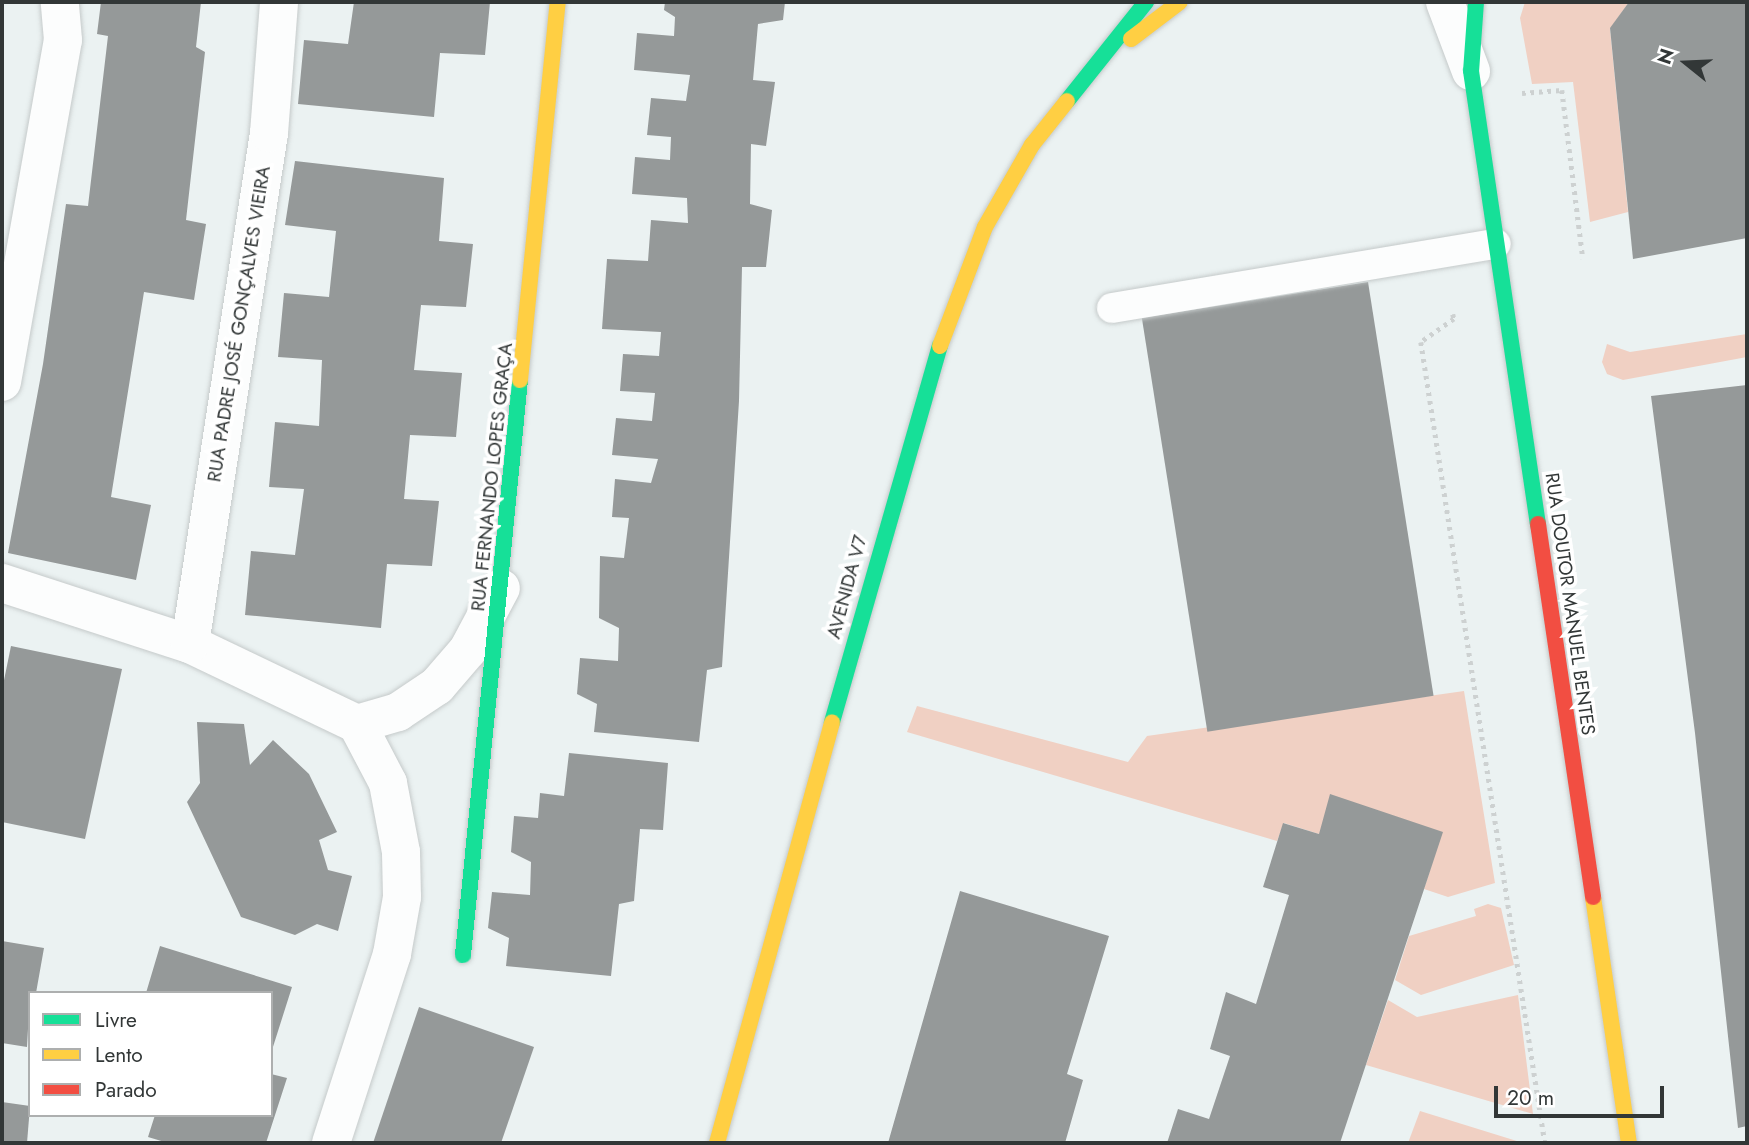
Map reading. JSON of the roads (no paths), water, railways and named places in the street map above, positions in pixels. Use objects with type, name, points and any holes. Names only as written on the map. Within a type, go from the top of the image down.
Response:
[{"type":"street","points":[[2,382],[63,40],[60,2]]},
{"type":"street","name":"RUA PADRE JOSÉ GONÇALVES VIEIRA","points":[[190,644],[269,133],[279,2]]},
{"type":"street","name":"RUA FERNANDO LOPES GRAÇA","points":[[463,955],[503,584],[558,2]]},
{"type":"street","name":"AVENIDA V7","points":[[717,1143],[931,369],[985,227],[1032,145],[1087,72],[1146,2]]},
{"type":"street","name":"AVENIDA V7","points":[[1087,72],[1180,2]]},
{"type":"street","points":[[1445,2],[1471,71]]},
{"type":"street","name":"RUA DOUTOR MANUEL BENTES","points":[[1476,2],[1471,71],[1629,1143]]},
{"type":"street","points":[[2,583],[190,644],[357,724],[388,783],[401,852],[402,897],[392,954],[331,1143]]},
{"type":"street","points":[[357,724],[398,712],[437,687],[468,650],[503,584]]},
{"type":"lane","points":[[1112,308],[1496,244]]}]
